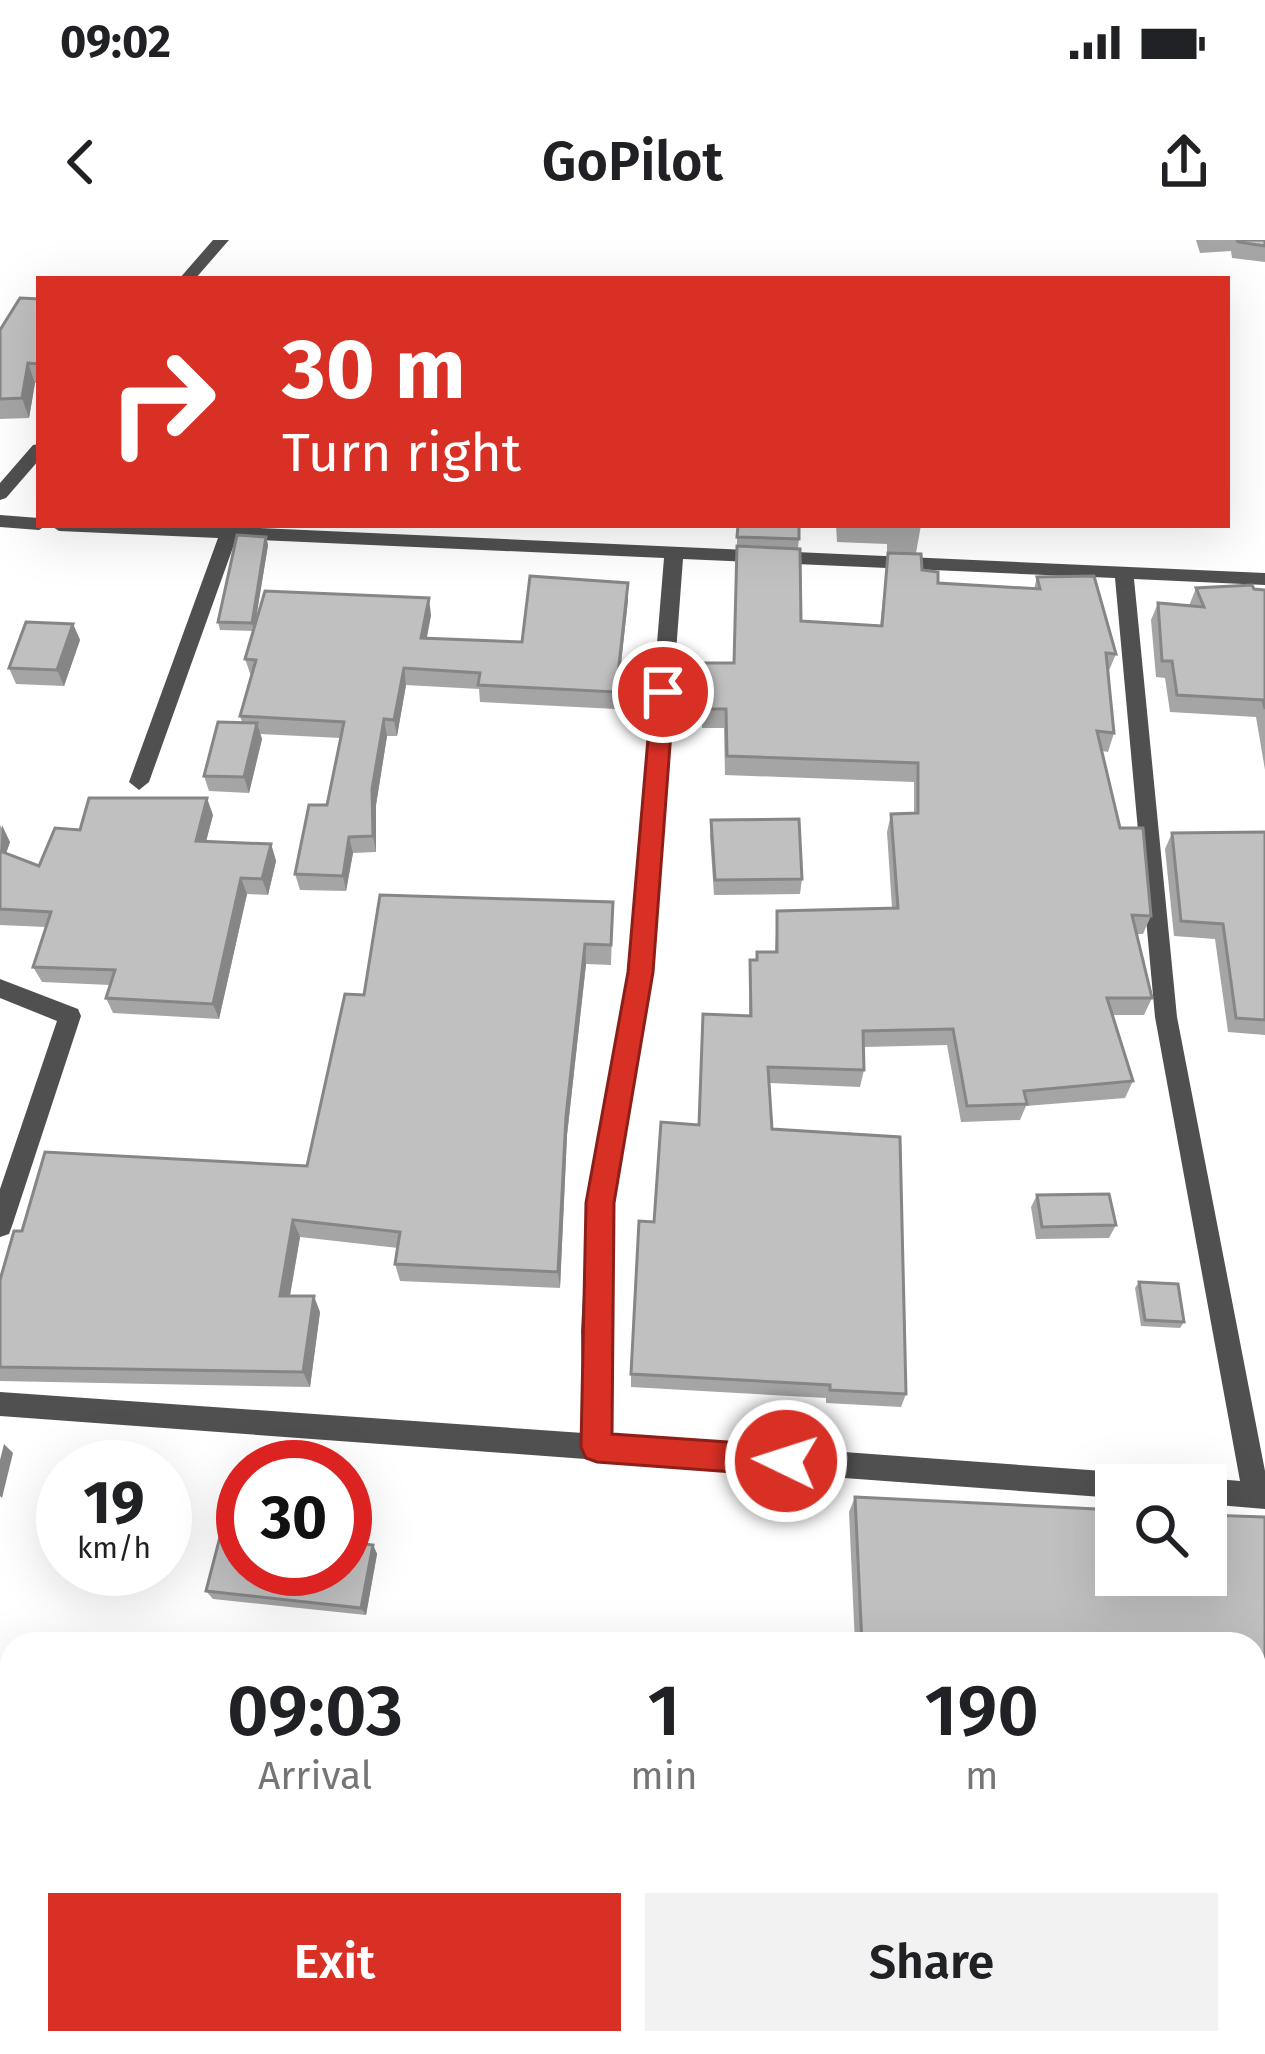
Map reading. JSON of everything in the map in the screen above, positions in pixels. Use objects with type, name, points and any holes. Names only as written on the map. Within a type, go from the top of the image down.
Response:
[{"type":"street","points":[[190,276],[221,240]]},
{"type":"street","points":[[0,494],[36,452]]},
{"type":"street","points":[[0,521],[36,524]]},
{"type":"street","points":[[105,528],[1265,579]]},
{"type":"street","points":[[139,782],[228,536]]},
{"type":"street","points":[[597,1447],[600,1203],[640,972],[674,552]]},
{"type":"street","points":[[1124,575],[1166,1017],[1260,1496],[1227,1494]]},
{"type":"street","points":[[0,988],[70,1016],[0,1226]]},
{"type":"street","points":[[0,1404],[1095,1483]]},
{"type":"building","points":[[1265,240],[1265,246],[1238,242]]},
{"type":"building","points":[[20,298],[36,299],[36,364],[28,363],[22,398],[0,399],[0,330]]},
{"type":"building","points":[[738,528],[799,528],[799,539],[737,537]]},
{"type":"building","points":[[237,535],[266,537],[252,623],[218,622]]},
{"type":"building","points":[[737,546],[800,549],[801,621],[882,626],[888,553],[921,554],[922,570],[938,572],[938,583],[1040,589],[1037,577],[1094,576],[1116,654],[1106,653],[1114,733],[1097,731],[1120,828],[1143,828],[1151,916],[1132,915],[1152,998],[1107,998],[1133,1081],[1024,1091],[1027,1104],[967,1106],[953,1029],[863,1031],[864,1070],[768,1067],[772,1129],[900,1137],[906,1394],[631,1374],[639,1221],[654,1222],[661,1122],[699,1125],[703,1014],[751,1016],[750,960],[757,960],[757,952],[777,952],[777,911],[898,908],[891,814],[918,813],[918,763],[727,756],[726,709],[703,709],[703,663],[734,663]]},
{"type":"building","points":[[530,576],[628,583],[616,692],[478,685],[480,673],[404,668],[394,720],[384,719],[372,789],[373,836],[349,837],[343,876],[295,874],[309,805],[327,805],[344,722],[240,716],[256,660],[245,659],[265,591],[429,598],[421,638],[522,642]]},
{"type":"building","points":[[1252,585],[1265,590],[1265,709],[1263,700],[1177,695],[1172,661],[1162,661],[1158,603],[1204,607],[1196,588]]},
{"type":"building","points":[[26,622],[73,624],[57,670],[9,668]]},
{"type":"building","points":[[218,722],[257,723],[244,777],[204,776]]},
{"type":"building","points":[[89,798],[207,798],[196,841],[271,844],[262,879],[241,878],[213,1004],[106,998],[115,970],[33,967],[51,912],[0,909],[0,851],[39,866],[55,828],[80,830]]},
{"type":"building","points":[[799,819],[802,879],[715,880],[711,820]]},
{"type":"building","points":[[1265,832],[1265,1020],[1236,1018],[1223,924],[1181,921],[1172,833]]},
{"type":"building","points":[[380,895],[613,902],[611,945],[585,944],[566,1116],[558,1272],[395,1264],[400,1232],[293,1220],[280,1296],[314,1296],[303,1372],[0,1367],[0,1280],[14,1231],[22,1231],[45,1152],[307,1166],[345,994],[364,995]]},
{"type":"building","points":[[1109,1194],[1116,1225],[1042,1227],[1037,1195]]},
{"type":"building","points":[[1139,1282],[1178,1284],[1184,1322],[1145,1320]]},
{"type":"building","points":[[855,1497],[1095,1509],[1095,1596],[1227,1596],[1227,1516],[1265,1517],[1265,1632],[861,1632]]},
{"type":"building","points":[[216,1552],[216,1592],[206,1591]]},
{"type":"building","points":[[252,1596],[363,1596],[361,1608]]},
{"type":"route","points":[[663,692],[640,972],[600,1203],[594,1330],[597,1447],[786,1461]]}]
